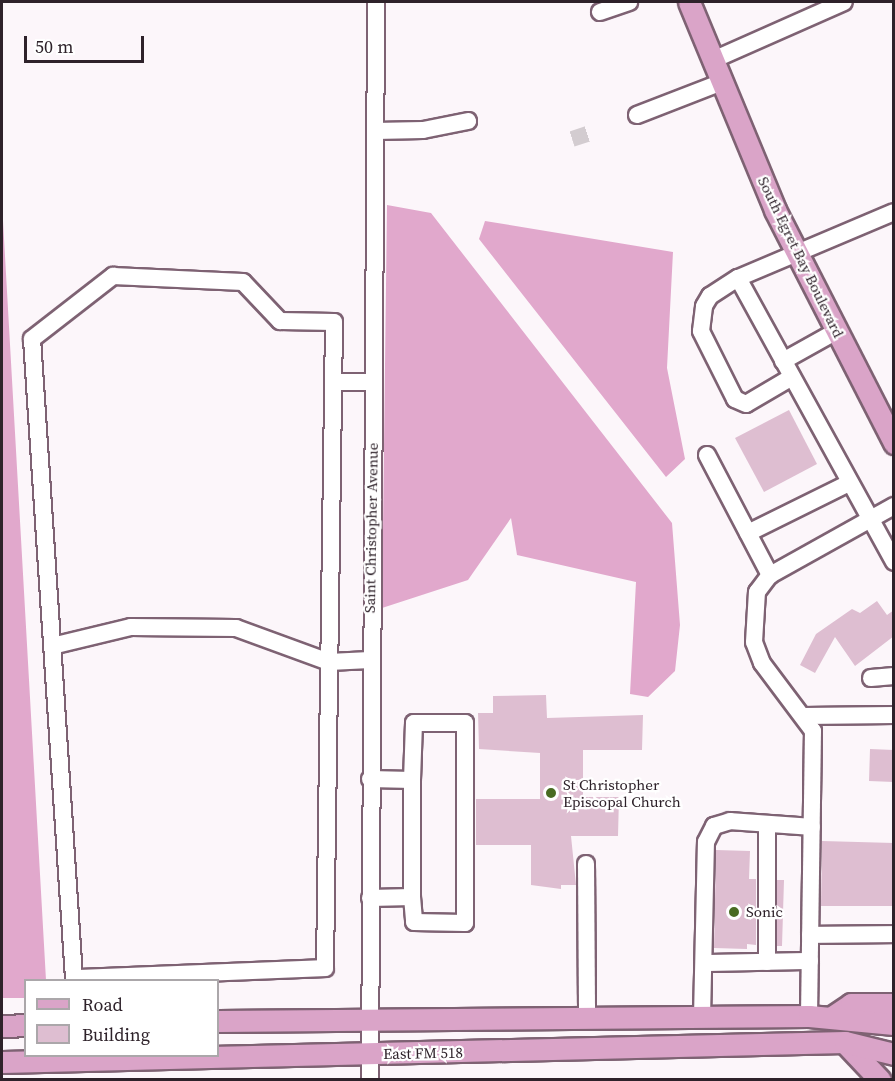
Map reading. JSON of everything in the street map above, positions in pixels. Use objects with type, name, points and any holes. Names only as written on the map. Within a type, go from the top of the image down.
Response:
[{"type":"main road","name":"South Egret Bay Boulevard","points":[[690,2],[797,255],[894,443]]},
{"type":"main road","points":[[831,1017],[852,1004],[894,1004]]},
{"type":"main road","points":[[219,1021],[809,1016],[894,1024]]},
{"type":"main road","points":[[2,1026],[24,1025]]},
{"type":"main road","points":[[845,1042],[880,1080]]},
{"type":"main road","name":"East FM 518","points":[[219,1057],[845,1042],[894,1054]]},
{"type":"main road","name":"East FM 518","points":[[2,1062],[200,1057]]},
{"type":"street","name":"Saint Christopher Avenue","points":[[370,1080],[370,660],[376,2]]},
{"type":"street","points":[[600,12],[629,2]]},
{"type":"street","points":[[713,60],[844,2]]},
{"type":"street","points":[[637,115],[722,82]]},
{"type":"street","points":[[375,131],[423,130],[468,121]]},
{"type":"street","points":[[792,377],[746,404],[727,389],[701,331],[701,318],[710,296],[738,278],[797,255],[894,212]]},
{"type":"street","points":[[113,276],[243,282],[280,321],[334,322],[325,968],[195,976],[74,978],[52,646],[32,339],[113,276]]},
{"type":"street","points":[[738,278],[894,562]]},
{"type":"street","points":[[783,361],[837,332]]},
{"type":"street","points":[[333,382],[372,382]]},
{"type":"street","points":[[707,455],[770,575]]},
{"type":"street","points":[[748,534],[849,483]]},
{"type":"street","points":[[809,1016],[813,731],[762,663],[754,642],[757,592],[770,575],[894,506]]},
{"type":"street","points":[[52,646],[131,627],[236,628],[329,662],[370,660]]},
{"type":"street","points":[[872,678],[894,676]]},
{"type":"street","points":[[804,716],[894,715]]},
{"type":"street","points":[[414,723],[465,723],[465,923],[414,922],[412,897],[414,723]]},
{"type":"street","points":[[370,779],[412,780]]},
{"type":"street","points":[[702,1017],[706,842],[714,826],[730,821],[812,827]]},
{"type":"street","points":[[767,824],[767,962]]},
{"type":"street","points":[[586,864],[587,1018]]},
{"type":"street","points":[[370,898],[412,897]]},
{"type":"street","points":[[810,934],[894,934]]},
{"type":"street","points":[[704,963],[810,961]]},
{"type":"shaded area","points":[[2,203],[46,979],[24,979],[24,998],[2,998]]},
{"type":"shaded area","points":[[387,205],[431,213],[672,523],[680,625],[675,671],[648,697],[630,694],[636,582],[517,555],[511,518],[468,580],[382,608]]},
{"type":"shaded area","points":[[485,221],[673,252],[667,368],[685,459],[666,477],[479,239]]},
{"type":"building","points":[[789,410],[817,464],[764,492],[735,438]]},
{"type":"building","points":[[877,601],[887,615],[894,610],[894,636],[855,666],[835,637],[815,673],[800,665],[816,634],[852,609],[860,613]]},
{"type":"building","name":"St Christopher Episcopal Church","points":[[546,695],[547,718],[643,715],[642,750],[583,750],[583,797],[619,797],[618,836],[571,836],[576,885],[561,885],[561,889],[531,885],[531,845],[476,845],[476,799],[540,799],[540,753],[479,749],[478,713],[493,713],[493,696]]},
{"type":"building","points":[[870,749],[894,750],[894,782],[869,781]]},
{"type":"building","points":[[822,841],[894,843],[894,906],[821,906]]},
{"type":"building","points":[[716,850],[750,851],[749,879],[756,879],[756,945],[747,944],[747,949],[714,948]]},
{"type":"building","points":[[777,880],[784,880],[782,946],[777,946]]},
{"type":"tunnel","points":[[572,139],[593,132]]},
{"type":"place","name":"St Christopher Episcopal Church","points":[[551,793]]},
{"type":"place","name":"Sonic","points":[[734,912]]}]
